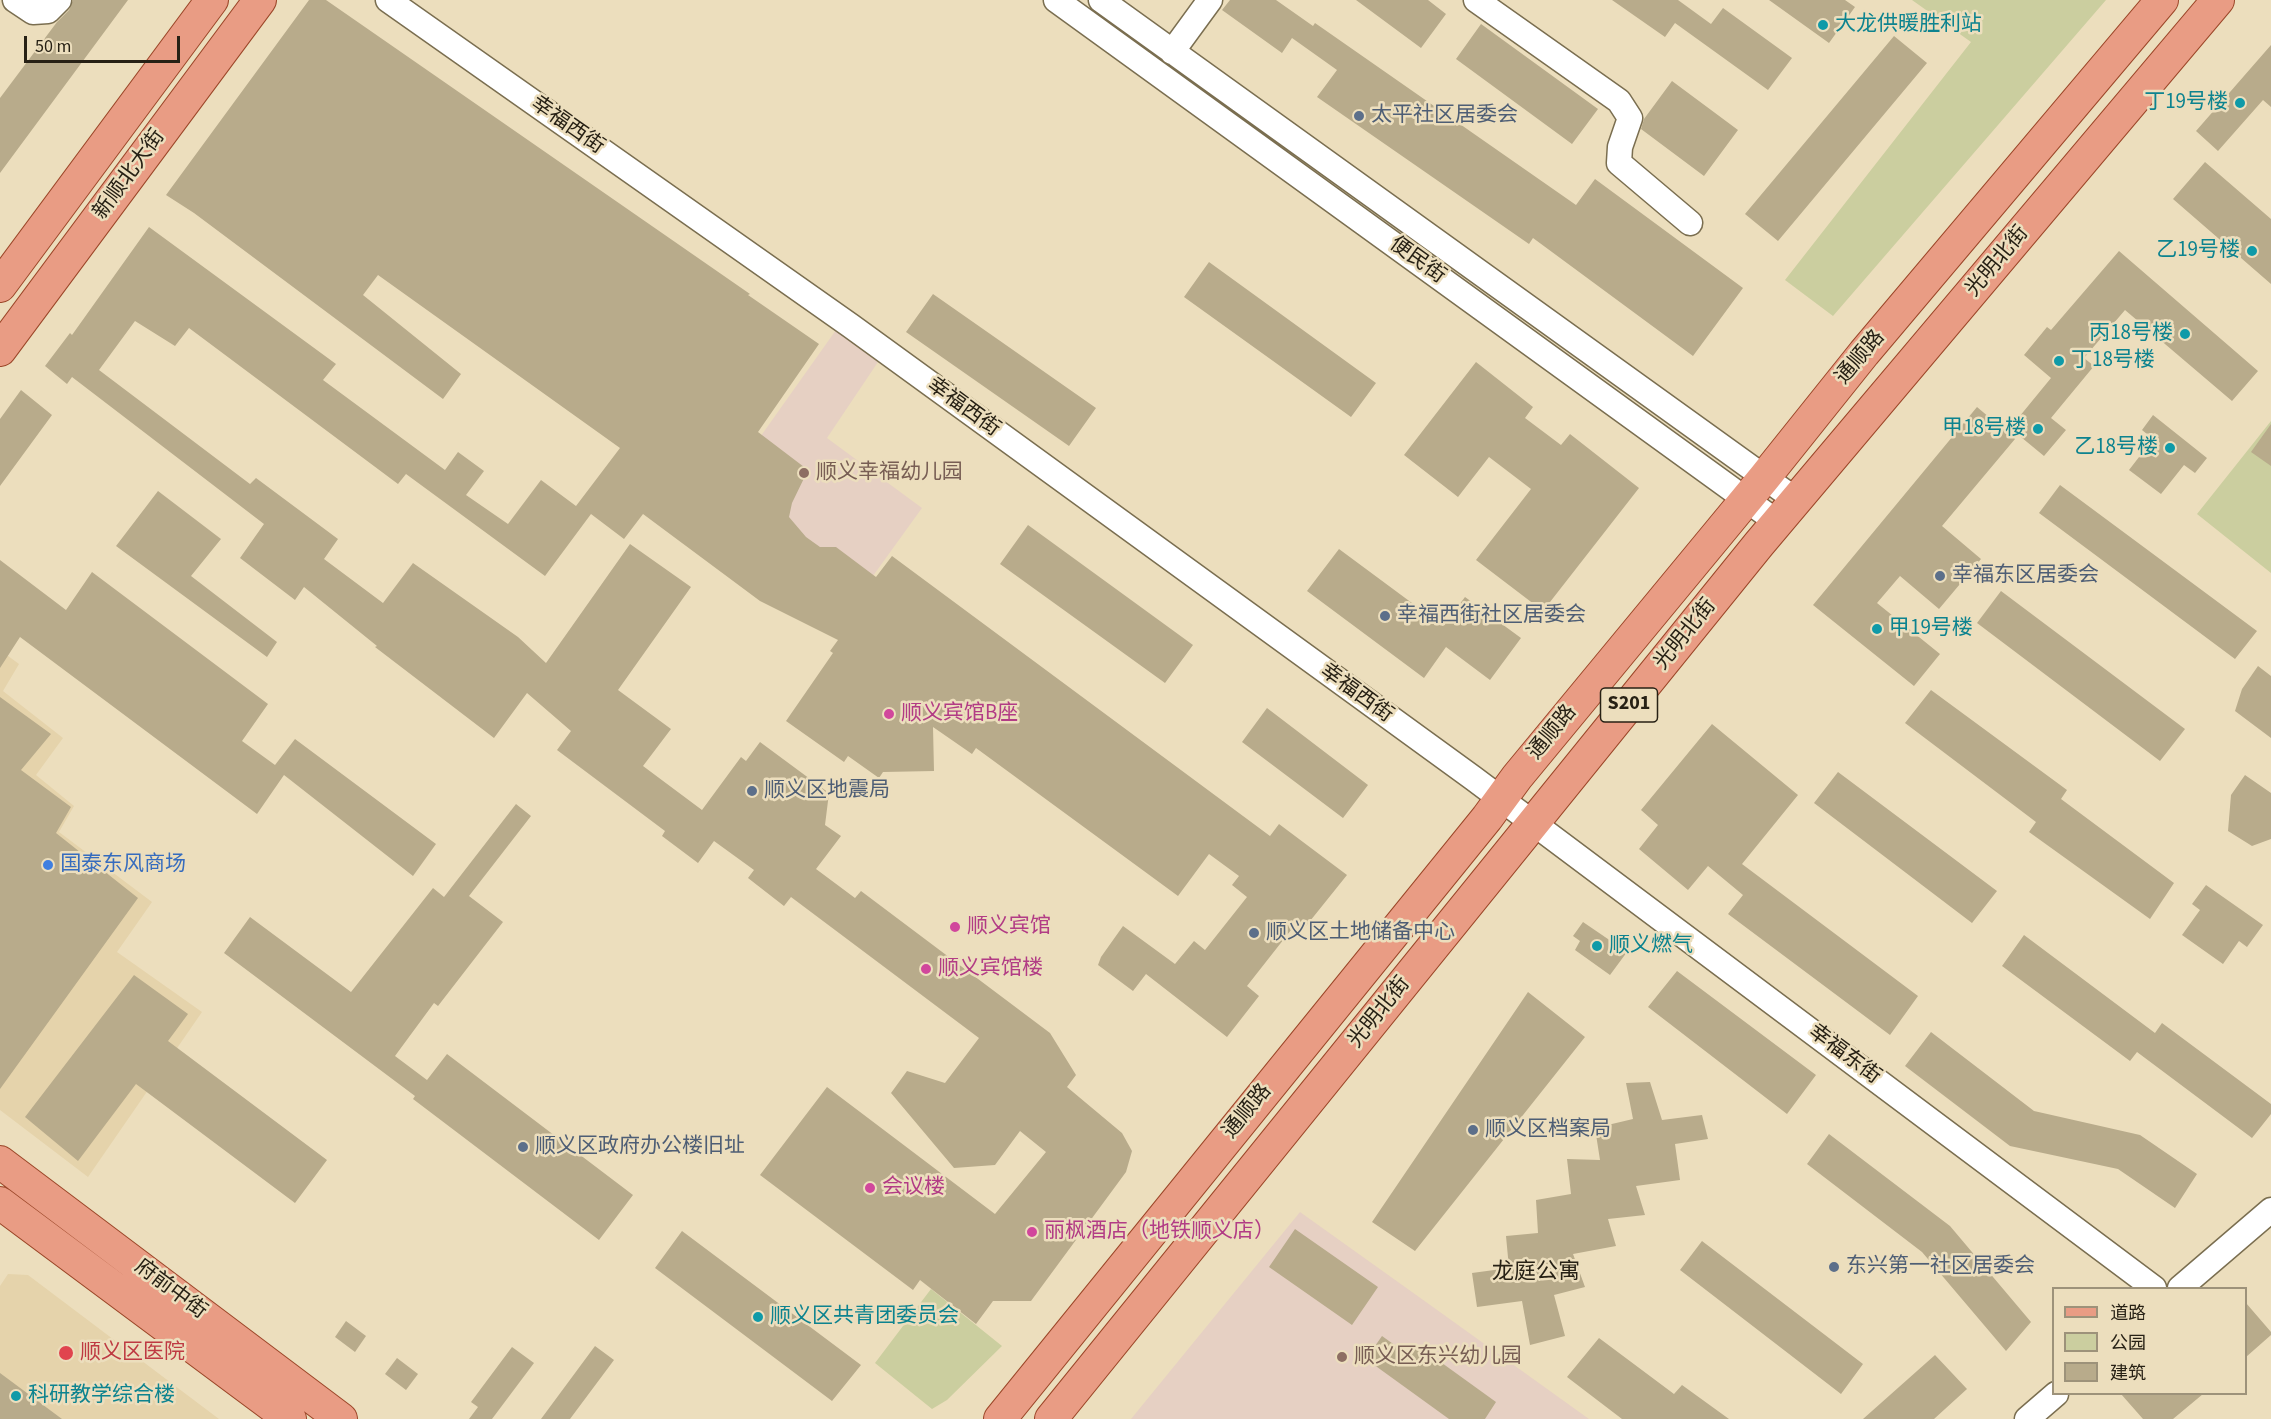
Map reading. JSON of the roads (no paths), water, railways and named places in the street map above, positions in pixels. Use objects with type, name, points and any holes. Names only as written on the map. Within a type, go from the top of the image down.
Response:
[{"type":"main road","name":"新顺北大街","points":[[0,284],[212,0]]},
{"type":"main road","name":"新顺北大街","points":[[0,350],[260,0]]},
{"type":"main road","name":"通顺路","points":[[1000,1419],[1501,801],[1524,768],[1864,353],[2162,0]]},
{"type":"main road","name":"光明北街","points":[[1051,1419],[1787,511],[2218,0]]},
{"type":"main road","name":"府前中街","points":[[0,1162],[341,1419]]},
{"type":"main road","name":"府前中街","points":[[2,1208],[290,1419]]},
{"type":"street","points":[[15,0],[33,12],[48,12],[59,0]]},
{"type":"street","name":"幸福西街","points":[[388,0],[851,326],[1532,824]]},
{"type":"street","name":"便民街","points":[[1056,0],[1787,511]]},
{"type":"street","name":"便民街","points":[[1101,0],[1755,488]]},
{"type":"street","points":[[1172,52],[1210,0]]},
{"type":"street","points":[[1476,0],[1620,101],[1630,118],[1620,147],[1619,163],[1690,223]]},
{"type":"street","name":"幸福东街","points":[[1532,824],[1570,850],[2153,1287]]},
{"type":"street","points":[[2181,1287],[2271,1210]]},
{"type":"street","points":[[2027,1419],[2055,1395]]},
{"type":"place","name":"大龙供暖胜利站","points":[[1823,25]]},
{"type":"place","name":"丁19号楼","points":[[2240,103]]},
{"type":"place","name":"太平社区居委会","points":[[1359,116]]},
{"type":"place","name":"乙19号楼","points":[[2252,251]]},
{"type":"place","name":"丙18号楼","points":[[2185,334]]},
{"type":"place","name":"丁18号楼","points":[[2059,361]]},
{"type":"place","name":"甲18号楼","points":[[2038,429]]},
{"type":"place","name":"乙18号楼","points":[[2170,448]]},
{"type":"place","name":"顺义幸福幼儿园","points":[[804,473]]},
{"type":"place","name":"幸福东区居委会","points":[[1940,576]]},
{"type":"place","name":"幸福西街社区居委会","points":[[1385,616]]},
{"type":"place","name":"甲19号楼","points":[[1877,629]]},
{"type":"place","name":"顺义宾馆B座","points":[[889,714]]},
{"type":"place","name":"顺义区地震局","points":[[752,791]]},
{"type":"place","name":"国泰东风商场","points":[[48,865]]},
{"type":"place","name":"顺义宾馆","points":[[955,927]]},
{"type":"place","name":"顺义区土地储备中心","points":[[1254,933]]},
{"type":"place","name":"顺义燃气","points":[[1597,946]]},
{"type":"place","name":"顺义宾馆楼","points":[[926,969]]},
{"type":"place","name":"顺义区档案局","points":[[1473,1130]]},
{"type":"place","name":"顺义区政府办公楼旧址","points":[[523,1147]]},
{"type":"place","name":"会议楼","points":[[870,1188]]},
{"type":"place","name":"丽枫酒店（地铁顺义店）","points":[[1032,1232]]},
{"type":"place","name":"东兴第一社区居委会","points":[[1834,1267]]},
{"type":"place","name":"顺义区共青团委员会","points":[[758,1317]]},
{"type":"place","name":"顺义区医院","points":[[66,1353]]},
{"type":"place","name":"顺义区东兴幼儿园","points":[[1342,1357]]},
{"type":"place","name":"科研教学综合楼","points":[[16,1396]]},
{"type":"district","name":"龙庭公寓","points":[[1536,1273]]}]
